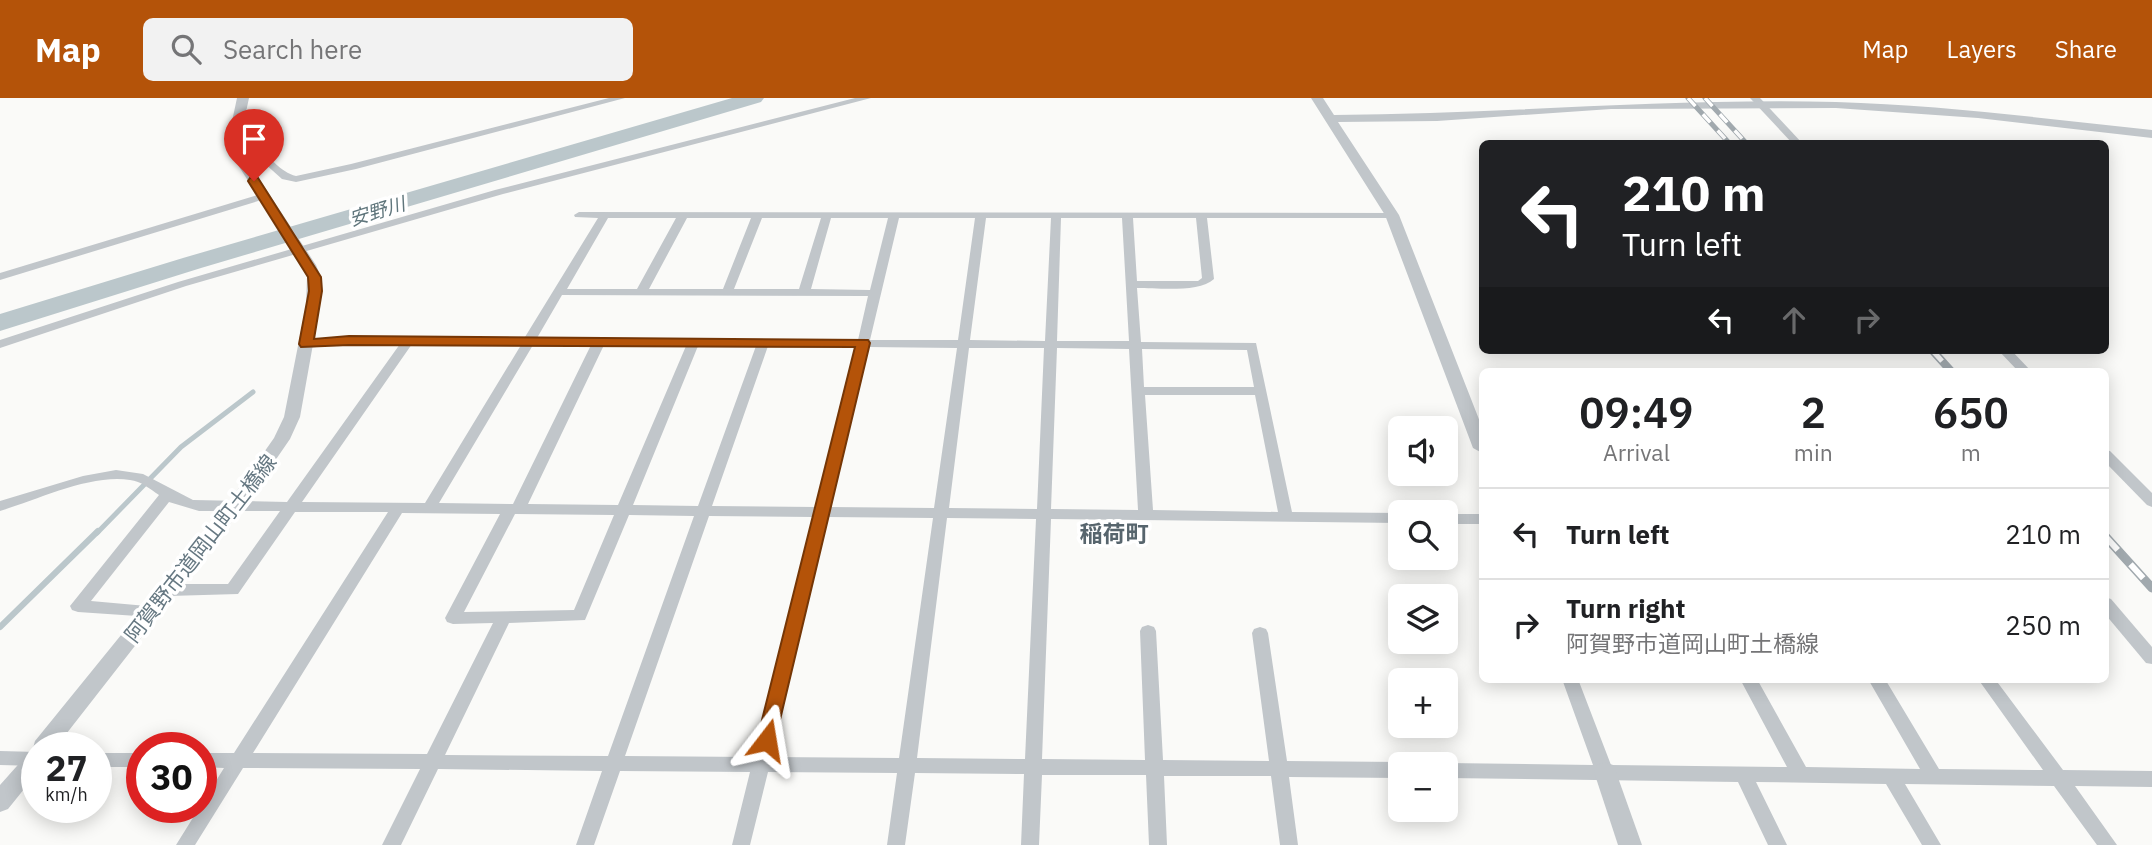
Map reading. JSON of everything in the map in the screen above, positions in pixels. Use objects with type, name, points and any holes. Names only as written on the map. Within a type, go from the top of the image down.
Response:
[{"type":"street","name":"阿賀野市道岡山町土橋線","points":[[56,732],[235,506],[270,458],[292,417],[315,291],[314,277],[244,165],[234,140],[243,98]]},
{"type":"street","points":[[248,145],[261,153],[286,177],[296,179],[620,98]]},
{"type":"street","points":[[0,344],[297,246],[866,98]]},
{"type":"street","points":[[1317,98],[1329,119],[1344,136],[1392,215],[1479,440]]},
{"type":"street","points":[[1756,99],[1795,140]]},
{"type":"street","points":[[1329,119],[1437,118],[1611,106],[1836,105],[1978,115],[2152,134]]},
{"type":"street","points":[[0,277],[266,199]]},
{"type":"street","points":[[579,215],[1392,215]]},
{"type":"street","points":[[429,508],[605,215]]},
{"type":"street","points":[[641,292],[683,215]]},
{"type":"street","points":[[727,293],[758,215]]},
{"type":"street","points":[[804,293],[827,215]]},
{"type":"street","points":[[741,845],[894,215]]},
{"type":"street","points":[[896,845],[981,215]]},
{"type":"street","points":[[1030,845],[1056,215]]},
{"type":"street","points":[[1127,215],[1146,516]]},
{"type":"street","points":[[1132,285],[1200,284],[1208,279],[1201,215]]},
{"type":"street","points":[[559,292],[876,293]]},
{"type":"street","points":[[306,344],[349,340],[1252,346],[1286,517]]},
{"type":"street","points":[[169,590],[232,590],[408,341]]},
{"type":"street","points":[[598,342],[514,509],[453,618],[579,617],[694,342]]},
{"type":"street","points":[[586,845],[763,343]]},
{"type":"street","points":[[2008,354],[2022,368]]},
{"type":"street","points":[[1138,391],[1261,391]]},
{"type":"street","points":[[2109,458],[2152,502]]},
{"type":"street","points":[[0,506],[107,475],[131,475],[155,484],[167,495],[188,504],[235,506],[1388,518]]},
{"type":"street","points":[[152,611],[78,606],[167,495]]},
{"type":"street","points":[[184,845],[398,508]]},
{"type":"street","points":[[1458,519],[1479,519]]},
{"type":"street","points":[[2109,608],[2152,658]]},
{"type":"street","points":[[391,845],[504,618]]},
{"type":"street","points":[[1148,631],[1158,845]]},
{"type":"street","points":[[1260,633],[1289,845]]},
{"type":"street","points":[[1572,683],[1630,845]]},
{"type":"street","points":[[1750,683],[1800,774]]},
{"type":"street","points":[[1878,683],[1934,776]]},
{"type":"street","points":[[1989,683],[2108,845]]},
{"type":"street","points":[[0,758],[21,756]]},
{"type":"street","points":[[217,760],[1388,770]]},
{"type":"street","points":[[1458,771],[2152,779]]},
{"type":"street","points":[[1743,774],[1778,845]]},
{"type":"street","points":[[1891,775],[1931,845]]},
{"type":"street","name":"阿賀野市道岡山町土橋線","points":[[0,802],[21,776]]},
{"type":"waterway","name":"安野川","points":[[0,323],[192,263],[754,98]]},
{"type":"waterway","points":[[97,533],[181,447],[253,392]]},
{"type":"waterway","points":[[0,627],[98,531]]},
{"type":"railway","points":[[1688,98],[1726,140]]},
{"type":"railway","points":[[1705,98],[1743,140]]},
{"type":"railway","points":[[1936,354],[1948,368]]},
{"type":"railway","points":[[2109,540],[2152,588]]},
{"type":"district","name":"稲荷町","points":[[1114,533]]},
{"type":"route","points":[[254,181],[309,265],[314,277],[315,291],[306,344],[349,340],[863,343],[767,740]]}]
